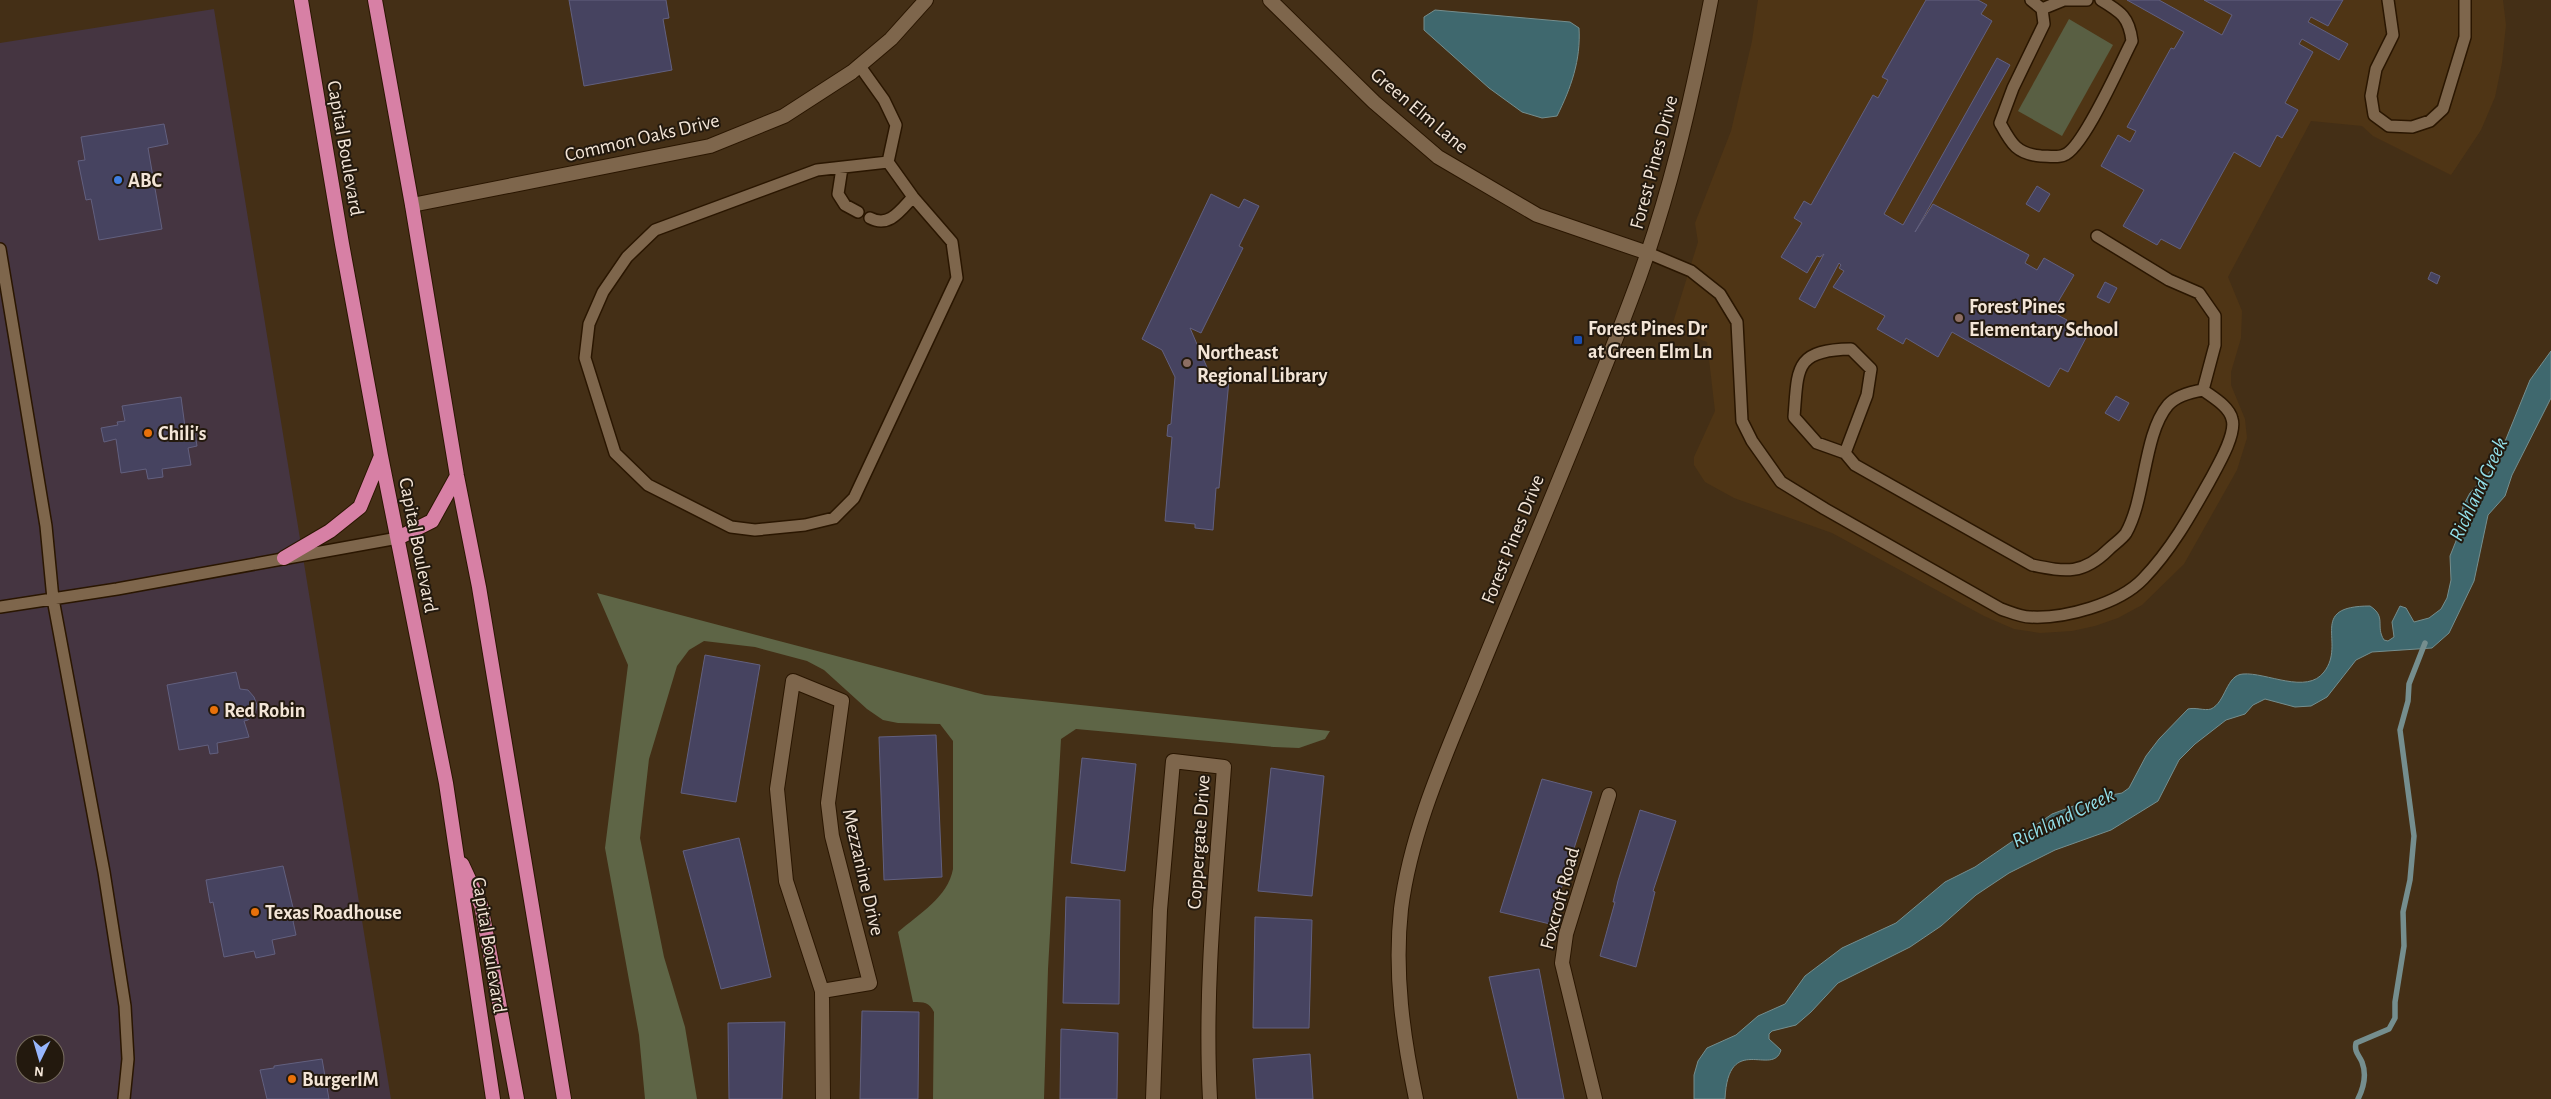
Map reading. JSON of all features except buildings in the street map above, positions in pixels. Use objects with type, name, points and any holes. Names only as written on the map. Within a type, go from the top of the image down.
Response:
[{"type":"highway","name":"Capital Boulevard","points":[[301,0],[342,244],[381,456],[446,783],[493,1099]]},
{"type":"highway","points":[[375,0],[412,205],[457,476],[479,587],[564,1099]]},
{"type":"highway","points":[[284,558],[330,531],[360,507],[381,456]]},
{"type":"highway","points":[[398,538],[432,521],[457,476]]},
{"type":"highway","points":[[455,850],[481,905],[517,1099]]},
{"type":"street","name":"Common Oaks Drive","points":[[412,205],[710,146],[784,116],[859,65],[891,39],[926,0]]},
{"type":"street","name":"Green Elm Lane","points":[[1270,0],[1374,102],[1438,157],[1537,215],[1648,253]]},
{"type":"street","name":"Forest Pines Drive","points":[[1416,1099],[1399,1003],[1401,909],[1417,839],[1457,728],[1648,253],[1685,127],[1711,0]]},
{"type":"street","name":"Mezzanine Drive","points":[[822,991],[870,983],[832,836],[828,803],[842,702],[793,681],[777,790],[786,881],[822,991],[822,1099]]},
{"type":"street","name":"Coppergate Drive","points":[[1153,1099],[1160,910],[1174,761],[1224,767],[1212,925],[1207,1051],[1210,1099]]},
{"type":"street","name":"Foxcroft Road","points":[[1594,1099],[1562,963],[1566,934],[1609,795]]},
{"type":"lane","points":[[2031,0],[2042,9],[2044,24],[2013,88],[2000,122],[2012,145],[2030,155],[2065,155],[2080,142],[2132,41],[2130,25],[2120,12],[2101,0]]},
{"type":"lane","points":[[2042,9],[2064,0],[2087,0]]},
{"type":"lane","points":[[2388,0],[2394,35],[2376,69],[2371,96],[2374,115],[2389,126],[2412,128],[2430,121],[2443,109],[2465,38],[2465,0]]},
{"type":"lane","points":[[859,65],[884,100],[896,125],[888,162],[913,198],[952,242],[957,278],[854,498],[834,518],[804,526],[755,530],[731,527],[648,485],[615,453],[585,358],[589,324],[603,292],[626,257],[655,230],[817,170],[888,162]]},
{"type":"lane","points":[[842,168],[838,194],[845,205],[858,212]]},
{"type":"lane","points":[[870,218],[878,222],[890,220],[913,198]]},
{"type":"lane","points":[[2097,236],[2169,280],[2199,293],[2215,316],[2215,345],[2203,390]]},
{"type":"lane","points":[[0,249],[46,526],[53,599],[104,872],[125,1006],[128,1059],[124,1099]]},
{"type":"lane","points":[[1648,253],[1691,271],[1720,294],[1737,322],[1742,421],[1752,441],[1781,482],[1824,510],[2001,609],[2029,617],[2075,613],[2109,601],[2142,580],[2178,538],[2212,476],[2232,434],[2232,418],[2219,401],[2203,390],[2188,393],[2168,405],[2156,429],[2137,500],[2125,533],[2094,564],[2063,571],[2032,565],[1856,465],[1845,453],[1817,443],[1794,417],[1797,378],[1806,360],[1825,350],[1851,349],[1871,369],[1867,395],[1845,453]]},
{"type":"lane","points":[[0,607],[398,538]]},
{"type":"shaded area","name":"Forest Pines Elementary School","points":[[1758,0],[2503,0],[2506,25],[2502,63],[2495,97],[2481,130],[2451,175],[2373,136],[2362,126],[2311,121],[2228,277],[2242,311],[2241,338],[2231,372],[2231,385],[2245,419],[2247,438],[2237,470],[2184,564],[2142,605],[2118,618],[2095,626],[2072,631],[2040,633],[2014,629],[1984,616],[1832,533],[1734,498],[1705,482],[1694,465],[1694,457],[1715,411],[1707,342],[1671,329],[1698,242],[1695,223],[1731,131],[1752,41]]},
{"type":"shaded area","points":[[214,9],[391,1099],[0,1099],[0,43]]},
{"type":"green space","points":[[2069,19],[2113,45],[2062,136],[2018,111]]},
{"type":"green space","points":[[597,593],[985,695],[1330,731],[1325,739],[1299,748],[1076,729],[1061,739],[1048,969],[1044,1099],[933,1099],[934,1012],[926,1003],[913,1002],[898,932],[939,896],[950,879],[953,869],[953,741],[940,724],[898,723],[883,720],[867,709],[824,670],[807,661],[755,647],[704,641],[689,650],[677,666],[649,759],[640,838],[664,957],[685,1027],[697,1099],[645,1099],[639,1035],[605,848],[628,665]]},
{"type":"water","points":[[1435,10],[1570,22],[1579,28],[1577,63],[1567,95],[1557,116],[1542,118],[1522,112],[1489,88],[1424,30],[1424,17]]},
{"type":"water","name":"Richland Creek","points":[[2551,351],[2551,398],[2512,475],[2505,496],[2488,515],[2474,581],[2449,633],[2432,648],[2372,652],[2356,660],[2327,697],[2311,706],[2295,707],[2265,699],[2253,705],[2245,714],[2226,720],[2195,744],[2179,760],[2158,801],[2111,830],[2055,850],[2009,873],[1976,895],[1941,926],[1910,947],[1838,983],[1796,1025],[1772,1031],[1769,1034],[1769,1039],[1781,1050],[1776,1057],[1769,1060],[1742,1061],[1734,1067],[1728,1079],[1725,1099],[1694,1099],[1694,1075],[1698,1061],[1707,1048],[1736,1035],[1758,1016],[1785,1004],[1805,976],[1842,948],[1896,923],[1945,882],[1975,867],[2052,814],[2095,798],[2122,793],[2129,788],[2146,756],[2159,739],[2188,709],[2206,710],[2216,706],[2229,684],[2237,676],[2252,674],[2297,682],[2317,679],[2324,672],[2330,661],[2333,619],[2339,612],[2351,608],[2370,606],[2375,610],[2380,618],[2380,630],[2384,640],[2388,641],[2394,637],[2392,622],[2400,606],[2406,608],[2414,622],[2429,618],[2441,609],[2447,598],[2451,580],[2450,556],[2456,541],[2463,506],[2470,493],[2495,466],[2530,380]]},
{"type":"waterway","points":[[2358,1099],[2365,1076],[2364,1067],[2356,1051],[2356,1043],[2389,1029],[2395,1018],[2395,1002],[2404,946],[2403,912],[2410,880],[2414,836],[2400,730],[2408,701],[2409,684],[2425,643]]},
{"type":"place","name":"ABC","points":[[118,180]]},
{"type":"place","name":"Forest Pines Elementary School","points":[[1959,318]]},
{"type":"place","name":"Forest Pines Dr at Green Elm Ln","points":[[1578,340]]},
{"type":"place","name":"Northeast Regional Library","points":[[1187,363]]},
{"type":"place","name":"Chili's","points":[[148,433]]},
{"type":"place","name":"Red Robin","points":[[214,710]]},
{"type":"place","name":"Texas Roadhouse","points":[[255,912]]},
{"type":"place","name":"BurgerIM","points":[[292,1079]]}]
